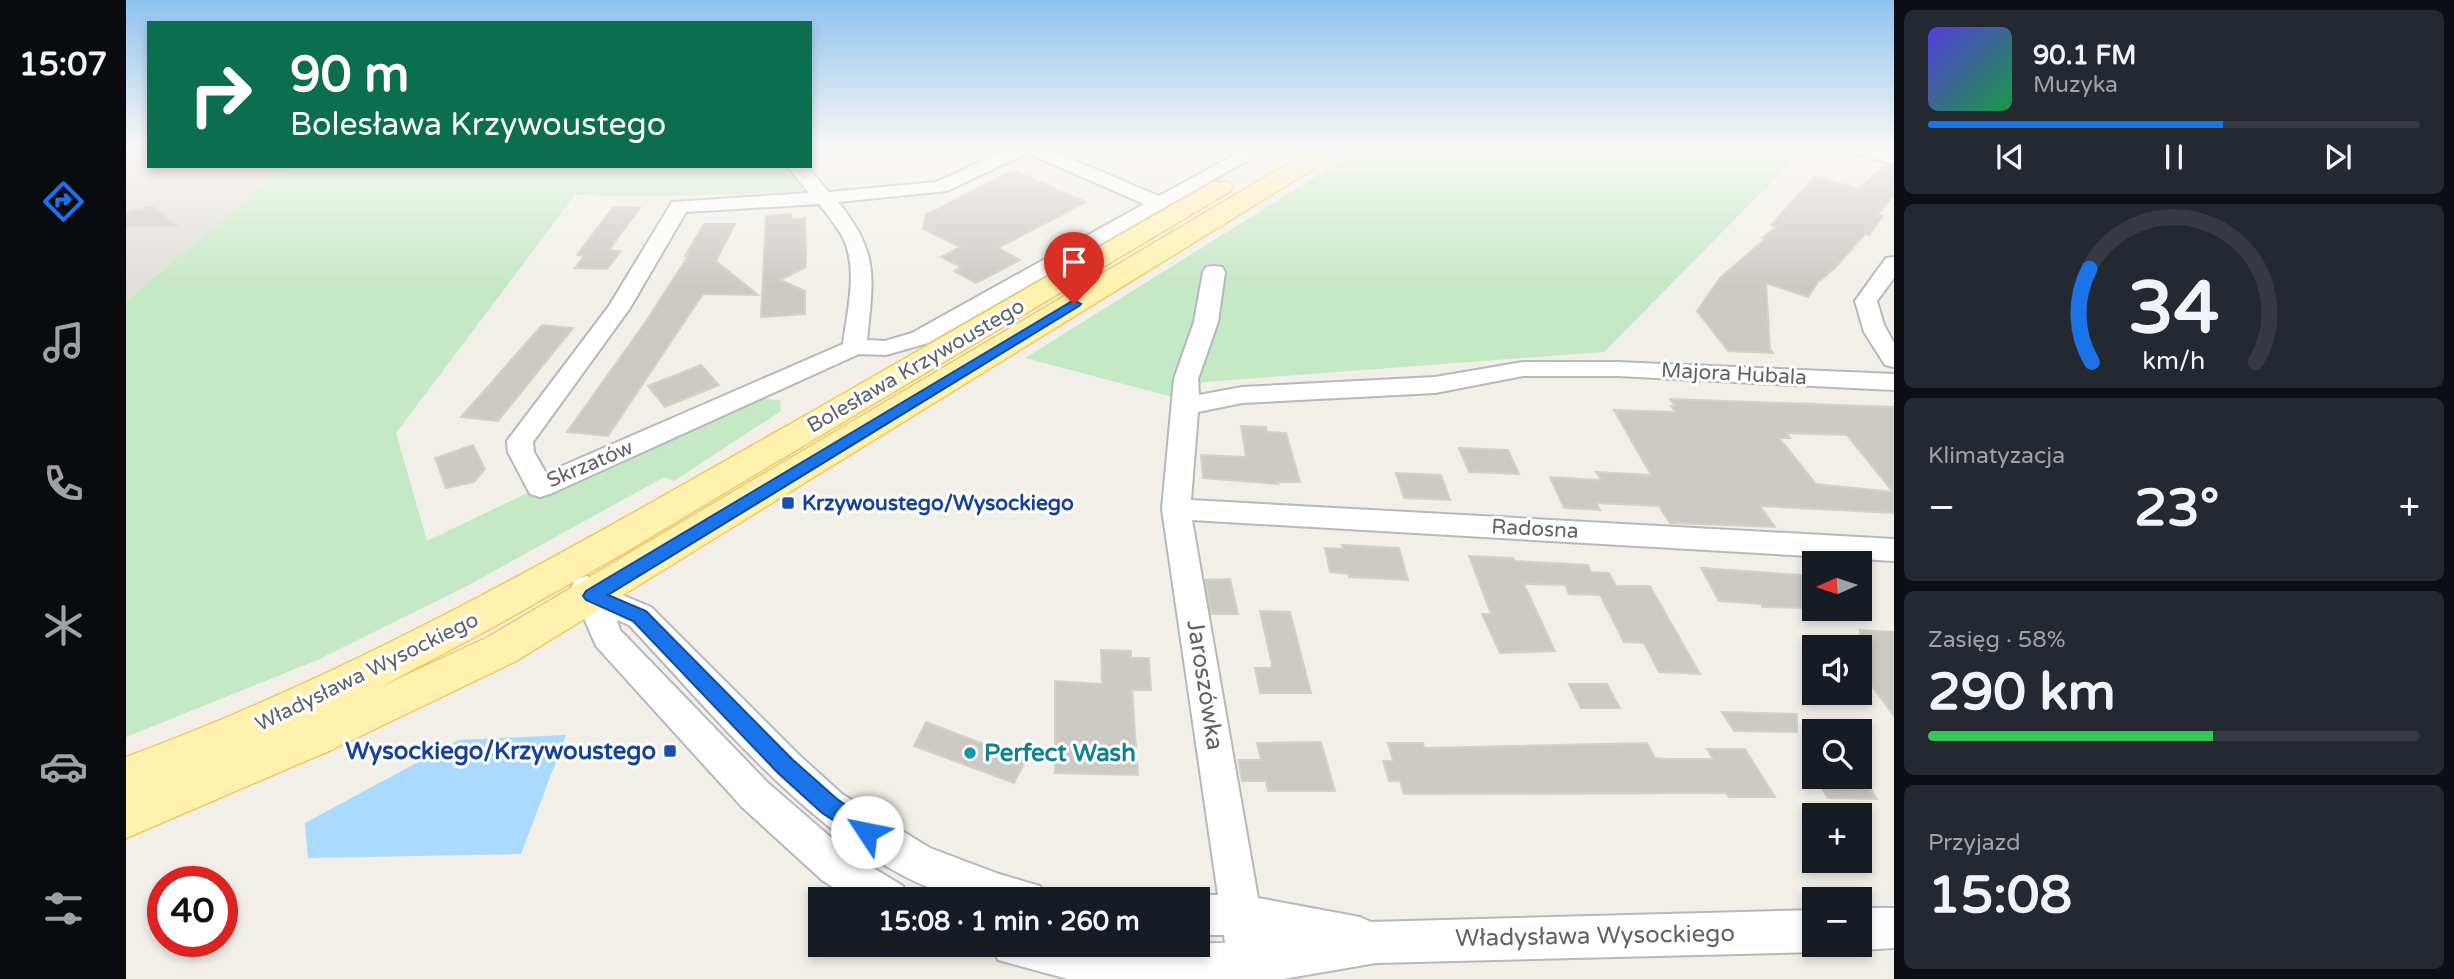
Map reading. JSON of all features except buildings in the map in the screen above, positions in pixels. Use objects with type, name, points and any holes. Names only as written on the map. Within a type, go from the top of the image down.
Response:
[{"type":"main road","name":"Bolesława Krzywoustego","points":[[580,582],[1215,195]]},
{"type":"main road","name":"Władysława Wysockiego","points":[[126,778],[179,759],[374,672],[476,620],[580,582]]},
{"type":"main road","name":"Władysława Wysockiego","points":[[126,816],[253,766],[389,705],[502,649],[580,582]]},
{"type":"street","points":[[821,195],[848,228],[857,246],[860,277],[854,347],[886,348],[920,338],[1160,204],[1184,195]]},
{"type":"street","points":[[824,198],[859,195]]},
{"type":"street","points":[[1138,195],[1160,204]]},
{"type":"street","name":"Skrzatów","points":[[824,198],[679,206],[619,308],[529,426],[520,441],[520,452],[540,487],[842,355],[854,347]]},
{"type":"street","points":[[1894,263],[1866,301],[1870,322],[1882,345],[1894,360]]},
{"type":"street","name":"Jaroszówka","points":[[1214,272],[1206,322],[1186,379],[1176,509],[1249,964]]},
{"type":"street","name":"Majora Hubala","points":[[1186,406],[1242,396],[1435,385],[1523,369],[1574,368],[1894,382]]},
{"type":"street","name":"Radosna","points":[[1176,509],[1894,550]]},
{"type":"street","points":[[580,582],[607,637],[755,794],[836,867],[868,887]]},
{"type":"street","points":[[580,582],[640,616],[786,766],[829,806],[917,862],[981,887]]},
{"type":"street","name":"Władysława Wysockiego","points":[[1210,915],[1242,915],[1376,942]]},
{"type":"street","points":[[1872,929],[1894,928]]},
{"type":"street","name":"Władysława Wysockiego","points":[[1064,957],[1186,965],[1249,964],[1376,942],[1802,931]]},
{"type":"shaded area","points":[[126,195],[253,195],[126,301]]},
{"type":"green space","points":[[253,195],[709,195],[575,195],[396,433],[427,541],[540,487],[761,399],[780,400],[781,411],[674,481],[664,477],[467,586],[315,661],[126,737],[126,301]]},
{"type":"green space","points":[[1287,195],[1759,195],[1604,352],[1204,382],[1173,397],[1025,358]]},
{"type":"water","points":[[566,735],[521,854],[308,858],[305,823],[459,740]]},
{"type":"place","name":"Krzywoustego/Wysockiego","points":[[788,503]]},
{"type":"place","name":"Wysockiego/Krzywoustego","points":[[670,751]]},
{"type":"place","name":"Perfect Wash","points":[[970,753]]},
{"type":"route","points":[[867,832],[829,806],[786,766],[640,616],[592,596],[1074,304]]}]
